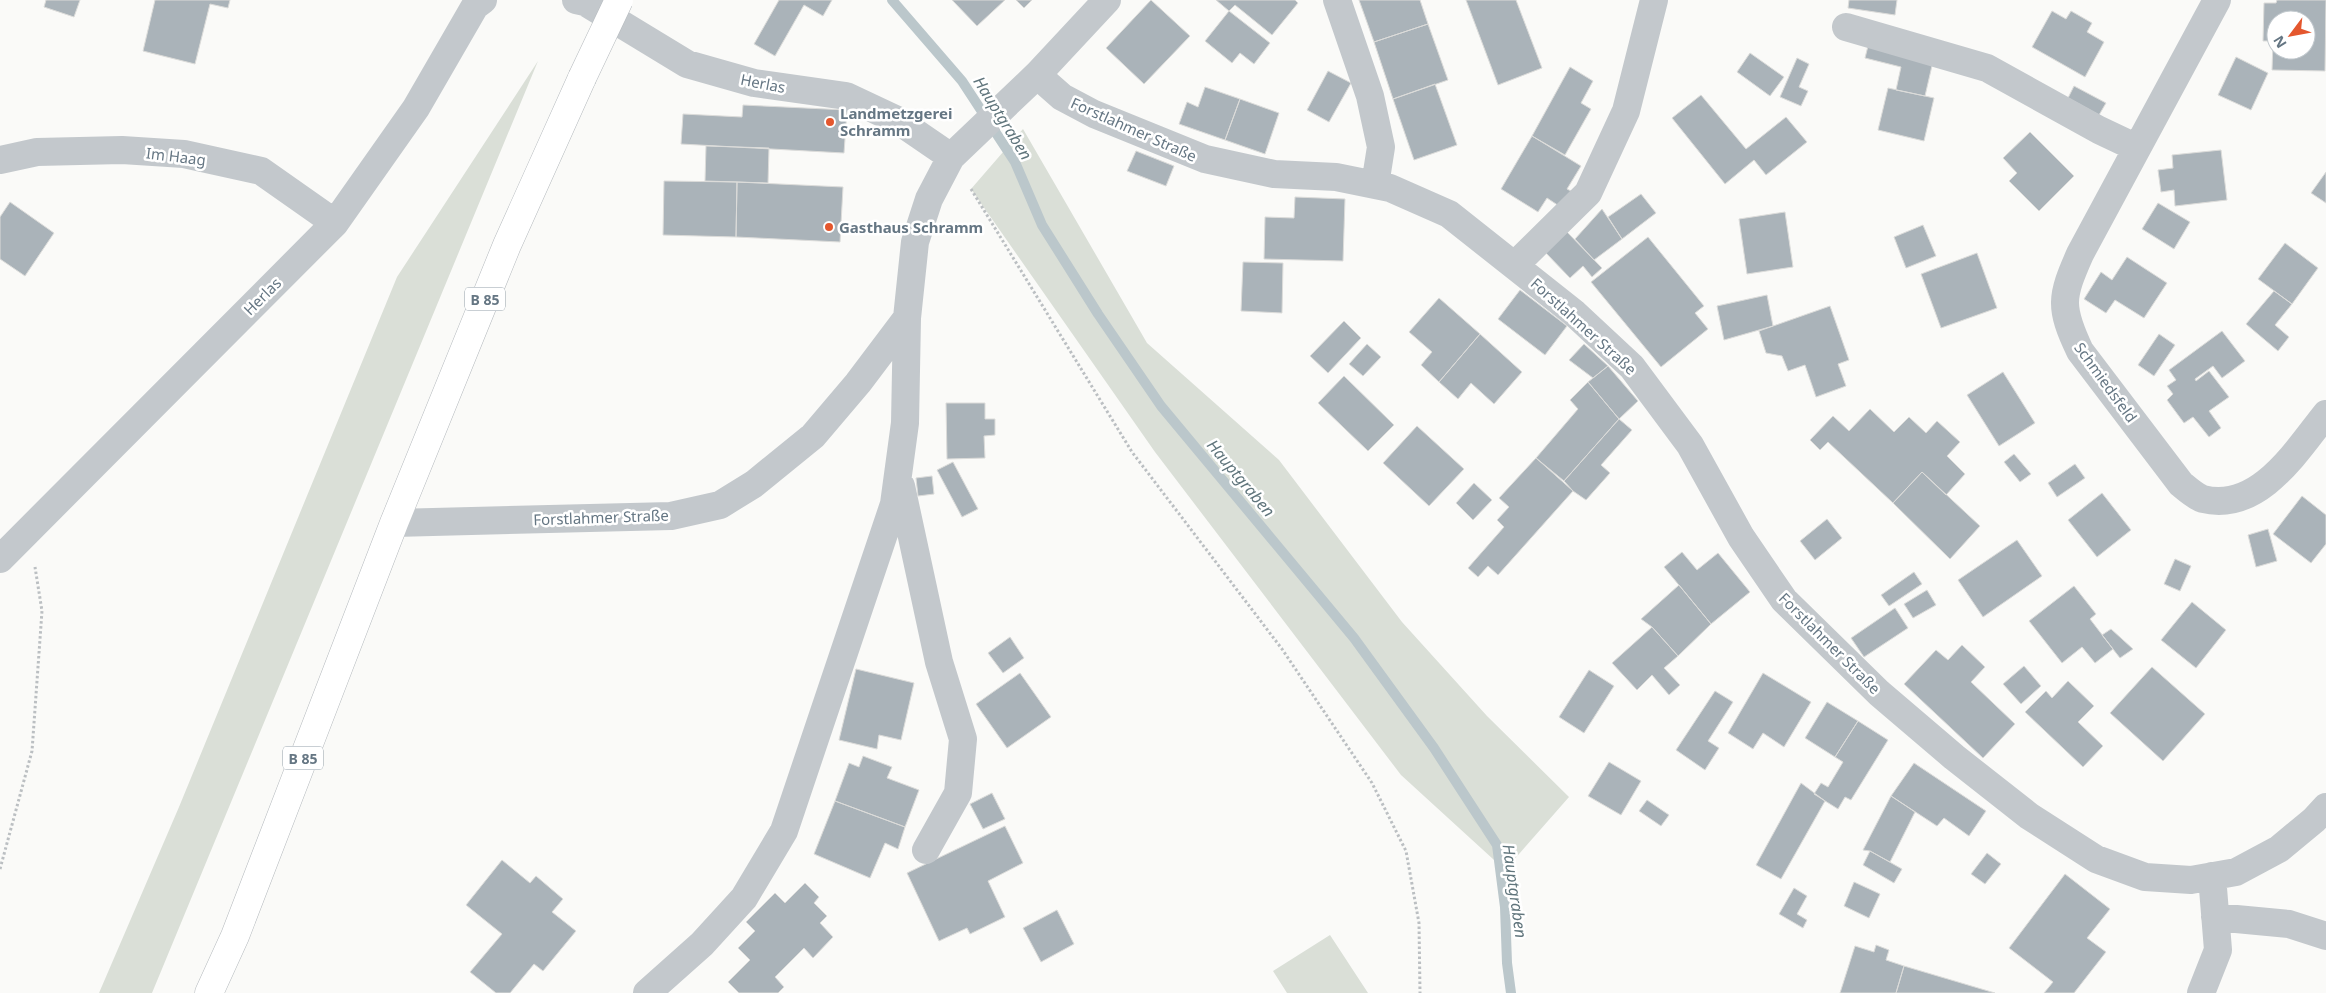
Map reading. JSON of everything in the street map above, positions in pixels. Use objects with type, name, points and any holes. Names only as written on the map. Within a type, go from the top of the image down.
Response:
[{"type":"main road","name":"B 85","points":[[209,993],[235,936],[394,522],[507,245],[619,0]]},
{"type":"street","name":"Herlas","points":[[576,0],[585,2],[687,64],[754,84],[846,96],[896,120],[952,157]]},
{"type":"street","points":[[647,993],[702,944],[744,898],[784,831],[894,504],[904,423],[907,318],[916,242],[929,199],[952,157],[1037,75],[1107,0]]},
{"type":"street","points":[[1337,0],[1370,96],[1381,147],[1375,185]]},
{"type":"street","points":[[1515,265],[1588,193],[1626,111],[1654,0]]},
{"type":"street","name":"Schmiedsfeld","points":[[2217,0],[2080,254],[2068,281],[2064,302],[2070,329],[2080,351],[2181,484],[2202,499],[2226,500],[2250,492],[2276,475],[2326,414]]},
{"type":"street","name":"Herlas","points":[[0,559],[335,223],[416,108],[476,2]]},
{"type":"street","points":[[1846,27],[1987,68],[2099,130],[2137,148]]},
{"type":"street","name":"Forstlahmer Straße","points":[[1037,75],[1062,97],[1094,114],[1204,159],[1274,174],[1336,177],[1390,188],[1449,214],[1574,313],[1632,367],[1690,445],[1741,537],[1784,600],[1878,693],[1954,757],[2029,816],[2096,859],[2144,877],[2191,880],[2236,872],[2279,849],[2314,820],[2326,807]]},
{"type":"street","name":"Im Haag","points":[[0,160],[38,152],[122,150],[184,154],[261,172],[335,223]]},
{"type":"street","name":"Forstlahmer Straße","points":[[394,522],[671,516],[720,505],[754,484],[814,436],[907,318]]},
{"type":"street","points":[[898,470],[940,662],[962,739],[958,793],[926,850]]},
{"type":"street","points":[[2201,993],[2218,950],[2212,876]]},
{"type":"street","points":[[2215,917],[2289,924],[2326,936]]},
{"type":"path","points":[[952,157],[1132,452],[1282,649],[1372,783],[1406,851],[1420,924],[1420,993]]},
{"type":"path","points":[[0,869],[32,750],[42,610],[29,530]]},
{"type":"shaded area","points":[[538,61],[152,993],[99,993],[179,807],[397,277]]},
{"type":"shaded area","points":[[1023,129],[1147,343],[1279,460],[1402,622],[1487,716],[1569,797],[1505,870],[1401,775],[1155,452],[971,189]]},
{"type":"shaded area","points":[[1330,935],[1368,993],[1287,993],[1273,971]]},
{"type":"building","points":[[46,0],[80,0],[74,17],[44,7]]},
{"type":"building","points":[[155,0],[230,0],[228,8],[210,4],[195,64],[143,51]]},
{"type":"building","points":[[779,0],[832,0],[823,16],[804,5],[775,56],[754,44]]},
{"type":"building","points":[[952,0],[1005,0],[977,26]]},
{"type":"building","points":[[1016,0],[1032,0],[1024,8]]},
{"type":"building","points":[[1151,0],[1190,36],[1144,84],[1106,48]]},
{"type":"building","points":[[1216,0],[1295,0],[1298,3],[1272,35],[1235,5],[1229,11]]},
{"type":"building","points":[[1359,0],[1420,0],[1428,24],[1374,42]]},
{"type":"building","points":[[1466,0],[1516,0],[1542,68],[1498,85]]},
{"type":"building","points":[[1849,0],[1897,0],[1895,15],[1848,8]]},
{"type":"building","points":[[2277,0],[2326,0],[2325,71],[2272,70],[2272,60],[2316,60],[2316,10],[2266,10],[2266,41],[2263,41],[2264,3],[2276,3]]},
{"type":"building","points":[[1229,11],[1270,43],[1254,64],[1240,53],[1232,63],[1205,41]]},
{"type":"building","points":[[2052,11],[2066,19],[2071,11],[2092,23],[2087,32],[2104,42],[2085,77],[2032,47]]},
{"type":"building","points":[[1428,24],[1448,80],[1393,99],[1374,42]]},
{"type":"building","points":[[1869,42],[1934,57],[1925,96],[1896,90],[1901,67],[1865,58]]},
{"type":"building","points":[[1750,53],[1784,77],[1770,96],[1737,72]]},
{"type":"building","points":[[2236,57],[2268,73],[2251,110],[2218,95]]},
{"type":"building","points":[[1797,58],[1809,64],[1799,87],[1808,91],[1801,106],[1780,97]]},
{"type":"building","points":[[1570,67],[1593,81],[1581,103],[1591,109],[1565,155],[1532,136]]},
{"type":"building","points":[[1328,71],[1351,83],[1329,122],[1307,110]]},
{"type":"building","points":[[1435,84],[1457,145],[1414,160],[1393,99]]},
{"type":"building","points":[[2074,86],[2106,103],[2099,115],[2068,98]]},
{"type":"building","points":[[1205,87],[1240,99],[1225,140],[1179,124],[1187,102],[1198,107]]},
{"type":"building","points":[[1888,88],[1934,98],[1924,141],[1878,130]]},
{"type":"building","points":[[1701,95],[1746,149],[1786,117],[1807,142],[1766,175],[1754,160],[1725,184],[1672,118]]},
{"type":"building","points":[[1240,99],[1279,113],[1265,154],[1225,140]]},
{"type":"building","points":[[743,105],[847,110],[844,153],[681,144],[683,114],[742,117]]},
{"type":"building","points":[[2030,132],[2074,176],[2039,211],[2009,181],[2017,173],[2003,158]]},
{"type":"building","points":[[1532,136],[1581,166],[1567,189],[1573,192],[1562,208],[1547,198],[1538,212],[1501,189]]},
{"type":"building","points":[[706,146],[769,148],[768,183],[705,181]]},
{"type":"building","points":[[2221,150],[2227,200],[2175,206],[2174,190],[2161,192],[2158,170],[2173,168],[2172,155]]},
{"type":"building","points":[[1136,151],[1174,166],[1166,186],[1127,171]]},
{"type":"building","points":[[2326,172],[2326,203],[2311,193]]},
{"type":"building","points":[[664,181],[737,182],[736,237],[663,235]]},
{"type":"building","points":[[737,182],[843,187],[840,242],[736,237]]},
{"type":"building","points":[[1641,194],[1656,213],[1622,239],[1608,217]]},
{"type":"building","points":[[1295,197],[1345,199],[1343,261],[1264,259],[1265,217],[1294,218]]},
{"type":"building","points":[[10,202],[54,233],[25,276],[0,259],[0,217]]},
{"type":"building","points":[[2158,203],[2190,222],[2174,249],[2142,229]]},
{"type":"building","points":[[1602,209],[1622,239],[1594,260],[1575,239]]},
{"type":"building","points":[[1785,212],[1793,267],[1747,274],[1739,219]]},
{"type":"building","points":[[1923,225],[1936,256],[1906,268],[1894,237]]},
{"type":"building","points":[[1567,232],[1602,268],[1592,277],[1583,266],[1570,278],[1545,252]]},
{"type":"building","points":[[1648,237],[1704,306],[1695,313],[1708,329],[1661,367],[1591,282]]},
{"type":"building","points":[[2285,243],[2318,268],[2292,304],[2258,279]]},
{"type":"building","points":[[1977,253],[1997,308],[1941,328],[1921,274]]},
{"type":"building","points":[[2127,257],[2167,283],[2144,318],[2115,300],[2106,313],[2084,299],[2101,272],[2112,280]]},
{"type":"building","points":[[1243,262],[1283,263],[1282,313],[1241,311]]},
{"type":"building","points":[[1520,290],[1567,326],[1545,355],[1498,319]]},
{"type":"building","points":[[2274,291],[2292,304],[2275,325],[2289,337],[2278,351],[2246,324]]},
{"type":"building","points":[[1767,295],[1773,326],[1724,340],[1717,306]]},
{"type":"building","points":[[1439,298],[1480,334],[1439,382],[1421,365],[1432,352],[1409,332]]},
{"type":"building","points":[[1830,306],[1849,360],[1838,364],[1846,386],[1816,397],[1805,365],[1788,371],[1782,356],[1766,353],[1759,331]]},
{"type":"building","points":[[1344,321],[1361,338],[1328,373],[1310,356]]},
{"type":"building","points":[[2222,331],[2245,361],[2222,378],[2213,366],[2195,379],[2196,381],[2209,371],[2229,397],[2209,411],[2221,428],[2209,437],[2193,417],[2184,423],[2167,400],[2173,394],[2167,386],[2176,380],[2169,370]]},
{"type":"building","points":[[1480,334],[1522,372],[1494,404],[1471,383],[1458,399],[1439,382]]},
{"type":"building","points":[[2159,334],[2175,345],[2154,376],[2138,365]]},
{"type":"building","points":[[1367,344],[1381,357],[1363,376],[1349,364]]},
{"type":"building","points":[[1584,344],[1608,366],[1593,378],[1569,360]]},
{"type":"building","points":[[1608,366],[1638,401],[1619,419],[1588,382]]},
{"type":"building","points":[[2003,372],[2035,423],[1999,446],[1967,395]]},
{"type":"building","points":[[1344,376],[1394,425],[1368,451],[1318,403]]},
{"type":"building","points":[[1588,382],[1619,419],[1564,481],[1536,458],[1578,409],[1570,400]]},
{"type":"building","points":[[946,403],[985,403],[985,419],[995,419],[995,435],[984,436],[985,458],[947,459]]},
{"type":"building","points":[[1870,409],[1894,432],[1909,417],[1926,433],[1937,421],[1960,442],[1947,456],[1965,474],[1946,495],[1922,472],[1893,503],[1828,442],[1820,450],[1810,440],[1833,416],[1849,431]]},
{"type":"building","points":[[1619,419],[1632,430],[1601,465],[1610,473],[1586,500],[1573,491],[1564,481]]},
{"type":"building","points":[[1417,426],[1464,469],[1429,506],[1383,463]]},
{"type":"building","points":[[2014,454],[2031,474],[2020,482],[2004,462]]},
{"type":"building","points":[[1536,458],[1573,491],[1498,575],[1488,566],[1478,577],[1468,568],[1504,527],[1497,520],[1509,507],[1499,498]]},
{"type":"building","points":[[953,462],[978,509],[962,517],[937,470]]},
{"type":"building","points":[[2075,464],[2085,478],[2057,497],[2048,483]]},
{"type":"building","points":[[1922,472],[1980,526],[1950,559],[1893,503]]},
{"type":"building","points":[[932,476],[934,494],[918,496],[916,478]]},
{"type":"building","points":[[1474,483],[1492,500],[1473,520],[1456,503]]},
{"type":"building","points":[[2102,493],[2131,530],[2097,557],[2068,520]]},
{"type":"building","points":[[2302,496],[2326,515],[2326,544],[2311,563],[2273,534]]},
{"type":"building","points":[[1827,519],[1842,538],[1815,560],[1800,541]]},
{"type":"building","points":[[2268,529],[2277,561],[2256,567],[2248,535]]},
{"type":"building","points":[[2017,540],[2042,576],[1983,617],[1958,580]]},
{"type":"building","points":[[1682,552],[1697,570],[1718,553],[1750,592],[1711,624],[1664,567]]},
{"type":"building","points":[[2175,559],[2191,566],[2180,591],[2164,584]]},
{"type":"building","points":[[1914,572],[1922,584],[1889,606],[1881,595]]},
{"type":"building","points":[[1679,585],[1711,624],[1678,656],[1652,627],[1641,619]]},
{"type":"building","points":[[2074,586],[2096,614],[2090,619],[2113,649],[2095,663],[2082,647],[2062,663],[2029,621]]},
{"type":"building","points":[[1927,590],[1936,605],[1913,618],[1904,604]]},
{"type":"building","points":[[2192,602],[2226,630],[2196,668],[2161,640]]},
{"type":"building","points":[[1895,608],[1908,628],[1864,657],[1851,638]]},
{"type":"building","points":[[1652,627],[1678,656],[1664,668],[1680,685],[1669,695],[1652,675],[1637,690],[1612,663]]},
{"type":"building","points":[[2111,629],[2133,649],[2120,658],[2102,635]]},
{"type":"building","points":[[1010,637],[1024,658],[1003,673],[988,653]]},
{"type":"building","points":[[1962,645],[1985,667],[1971,682],[2015,724],[1983,758],[1904,684],[1936,650],[1948,660]]},
{"type":"building","points":[[2024,666],[2041,686],[2021,704],[2003,684]]},
{"type":"building","points":[[2152,667],[2205,714],[2163,761],[2110,713]]},
{"type":"building","points":[[856,669],[914,683],[901,740],[879,735],[877,749],[839,740]]},
{"type":"building","points":[[1589,670],[1614,686],[1584,733],[1559,717]]},
{"type":"building","points":[[1020,673],[1051,717],[1007,748],[976,704]]},
{"type":"building","points":[[1763,673],[1811,702],[1784,747],[1763,733],[1753,749],[1728,733]]},
{"type":"building","points":[[2068,681],[2094,706],[2078,722],[2103,746],[2083,767],[2025,712],[2046,691],[2052,698]]},
{"type":"building","points":[[1715,691],[1733,702],[1708,741],[1719,748],[1705,770],[1676,750]]},
{"type":"building","points":[[1827,702],[1858,721],[1835,757],[1805,738]]},
{"type":"building","points":[[1858,721],[1888,740],[1851,800],[1845,797],[1838,809],[1814,794],[1821,783],[1828,787],[1843,762],[1835,757]]},
{"type":"building","points":[[863,756],[892,767],[887,778],[919,790],[905,827],[835,801],[849,763],[859,767]]},
{"type":"building","points":[[1609,762],[1641,781],[1621,815],[1588,796]]},
{"type":"building","points":[[1914,763],[1986,811],[1969,836],[1944,818],[1937,826],[1891,796]]},
{"type":"building","points":[[1801,783],[1825,801],[1781,879],[1756,865]]},
{"type":"building","points":[[992,793],[1005,819],[983,829],[970,804]]},
{"type":"building","points":[[1891,796],[1915,812],[1890,862],[1870,851],[1863,850]]},
{"type":"building","points":[[1647,800],[1669,815],[1661,826],[1639,811]]},
{"type":"building","points":[[835,801],[905,827],[898,849],[885,843],[870,878],[814,854]]},
{"type":"building","points":[[1005,826],[1023,863],[988,881],[1005,917],[970,934],[967,928],[939,941],[907,873]]},
{"type":"building","points":[[1870,851],[1902,869],[1894,883],[1863,865]]},
{"type":"building","points":[[1987,853],[2001,864],[1985,884],[1971,874]]},
{"type":"building","points":[[502,860],[530,883],[536,876],[563,899],[552,912],[576,931],[543,971],[534,964],[510,993],[496,993],[470,972],[502,934],[466,905]]},
{"type":"building","points":[[2065,874],[2110,909],[2087,938],[2106,952],[2074,993],[2044,993],[2053,982],[2009,948]]},
{"type":"building","points":[[1854,882],[1880,894],[1869,918],[1844,906]]},
{"type":"building","points":[[805,883],[819,897],[814,903],[827,916],[820,923],[833,937],[813,958],[804,948],[775,977],[784,987],[778,993],[739,993],[728,982],[750,960],[738,948],[755,931],[746,922],[775,893],[785,903]]},
{"type":"building","points":[[1794,888],[1807,896],[1797,914],[1807,920],[1803,928],[1779,914]]},
{"type":"building","points":[[1057,910],[1074,944],[1041,962],[1023,928]]},
{"type":"building","points":[[1876,945],[1889,950],[1886,960],[1904,966],[1896,993],[1840,993],[1855,946],[1874,952]]},
{"type":"building","points":[[1904,966],[1995,993],[1896,993]]},
{"type":"waterway","name":"Hauptgraben","points":[[892,0],[962,81],[1015,162],[1042,225],[1098,314],[1161,406],[1354,638],[1434,748],[1497,845],[1505,907],[1507,963],[1511,993]]},
{"type":"place","name":"Landmetzgerei Schramm","points":[[830,122]]},
{"type":"place","name":"Gasthaus Schramm","points":[[829,227]]}]
